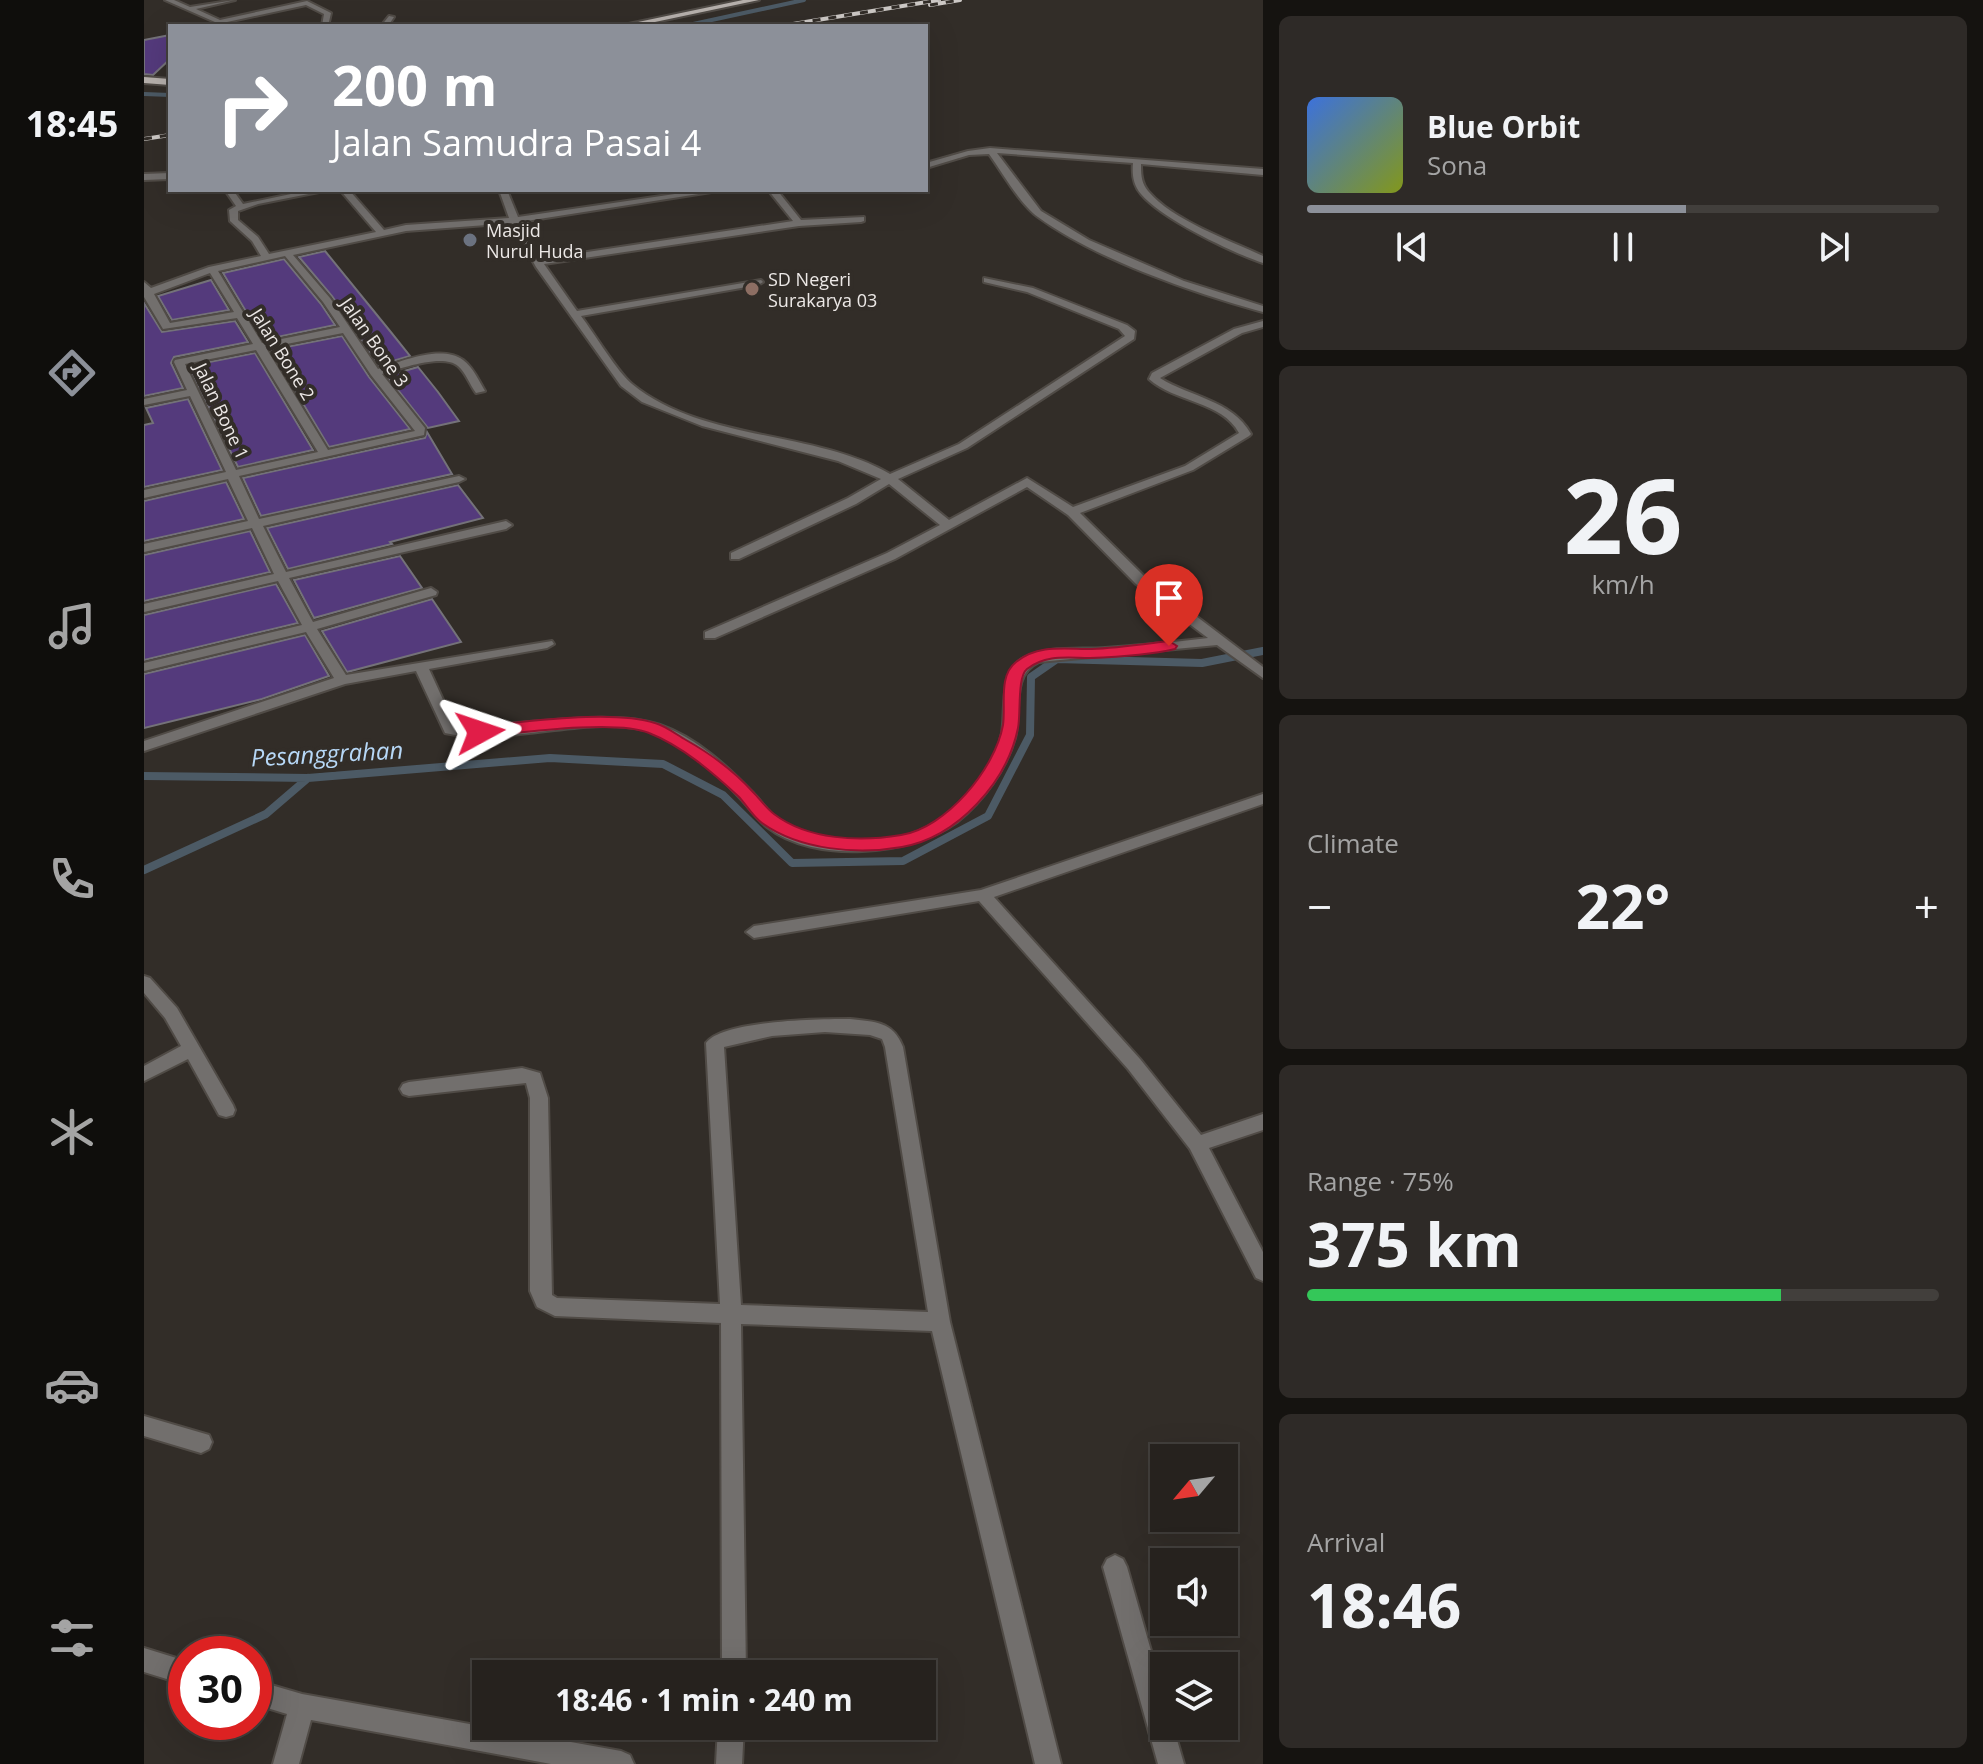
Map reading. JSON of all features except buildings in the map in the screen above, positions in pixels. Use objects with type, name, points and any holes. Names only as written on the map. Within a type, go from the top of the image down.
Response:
[{"type":"main road","points":[[633,24],[755,0]]},
{"type":"main road","points":[[144,80],[168,82]]},
{"type":"street","points":[[168,0],[224,24]]},
{"type":"street","points":[[189,9],[232,0]]},
{"type":"street","points":[[219,22],[310,3],[328,13],[325,24]]},
{"type":"street","points":[[249,15],[262,22],[252,24]]},
{"type":"street","points":[[386,24],[391,17]]},
{"type":"street","points":[[990,150],[1038,213],[1086,242],[1181,283],[1263,309]]},
{"type":"street","points":[[928,166],[990,150],[1263,172]]},
{"type":"street","points":[[1137,163],[1136,176],[1145,193],[1190,224],[1263,260]]},
{"type":"street","points":[[144,177],[168,176]]},
{"type":"street","points":[[230,192],[240,206]]},
{"type":"street","points":[[267,258],[255,239],[234,221],[233,210],[314,192]]},
{"type":"street","points":[[346,192],[382,233]]},
{"type":"street","points":[[504,192],[513,220],[539,262],[636,395],[704,422],[857,463],[889,479],[949,526]]},
{"type":"street","points":[[240,314],[167,327],[145,291],[212,269],[382,233],[513,220],[706,192]]},
{"type":"street","points":[[774,192],[799,223]]},
{"type":"street","points":[[539,262],[799,223],[861,219]]},
{"type":"street","name":"Jalan Bone 3","points":[[288,254],[327,300],[375,373],[421,430],[402,439],[326,455]]},
{"type":"street","name":"Jalan Bone 2","points":[[212,269],[326,455]]},
{"type":"street","points":[[735,556],[852,501],[889,479],[963,446],[1130,337],[1131,333],[1123,327],[1043,295],[987,280]]},
{"type":"street","points":[[575,314],[758,282]]},
{"type":"street","points":[[1072,512],[1189,468],[1245,434],[1236,416],[1154,379],[1156,375],[1238,331],[1263,324]]},
{"type":"street","points":[[260,347],[346,329]]},
{"type":"street","name":"Jalan Bone 1","points":[[260,347],[179,362],[280,576],[308,628],[342,680]]},
{"type":"street","points":[[375,373],[432,359],[452,358],[461,362],[480,391]]},
{"type":"street","points":[[144,402],[194,392]]},
{"type":"street","points":[[144,494],[326,455]]},
{"type":"street","points":[[144,548],[459,479]]},
{"type":"street","points":[[710,635],[891,556],[1027,482],[1072,512],[1141,581],[1263,674]]},
{"type":"street","points":[[144,608],[506,525]]},
{"type":"street","points":[[144,667],[308,628],[431,592]]},
{"type":"street","points":[[421,667],[450,730],[480,732],[607,723],[651,727],[682,743],[724,773],[776,826],[805,838],[852,845],[915,838],[937,827],[971,801],[1003,754],[1011,726],[1014,673],[1022,664],[1053,652],[1091,653],[1222,641]]},
{"type":"street","points":[[144,746],[342,680],[547,644]]},
{"type":"street","points":[[754,932],[938,905],[983,895],[1263,799]]},
{"type":"street","points":[[983,895],[1134,1064],[1197,1144],[1263,1272]]},
{"type":"street","points":[[144,982],[171,1013],[226,1110]]},
{"type":"street","points":[[734,1660],[731,1316],[713,1047],[719,1040],[737,1033],[839,1026],[881,1030],[889,1035],[894,1047],[940,1322],[1048,1764]]},
{"type":"street","points":[[144,1074],[192,1048]]},
{"type":"street","points":[[409,1089],[522,1075],[534,1078],[539,1087],[540,1291],[544,1301],[555,1307],[940,1322]]},
{"type":"street","points":[[1197,1144],[1263,1122]]},
{"type":"street","points":[[144,1426],[201,1442]]},
{"type":"street","points":[[1115,1567],[1171,1764]]},
{"type":"street","points":[[144,1660],[168,1667]]},
{"type":"street","points":[[272,1697],[302,1706],[621,1764]]},
{"type":"street","points":[[286,1764],[302,1706]]},
{"type":"street","points":[[729,1764],[730,1740]]},
{"type":"waterway","points":[[693,24],[804,0]]},
{"type":"waterway","points":[[144,94],[168,95]]},
{"type":"waterway","name":"Pesanggrahan","points":[[308,778],[550,758],[663,764],[723,795],[792,863],[903,861],[988,816],[1030,735],[1031,677],[1057,659],[1202,663],[1263,651]]},
{"type":"waterway","name":"Pesanggrahan","points":[[144,776],[308,778]]},
{"type":"waterway","points":[[144,870],[266,814],[308,778]]},
{"type":"railway","points":[[793,24],[939,0]]},
{"type":"railway","points":[[930,5],[960,0]]},
{"type":"railway","points":[[144,139],[168,135]]},
{"type":"place","name":"Masjid Nurul Huda","points":[[470,240]]},
{"type":"place","name":"SD Negeri Surakarya 03","points":[[752,289]]},
{"type":"route","points":[[480,732],[558,724],[607,723],[651,727],[672,737],[724,773],[776,826],[791,833],[836,844],[899,842],[915,838],[948,819],[971,801],[993,772],[1008,738],[1014,673],[1022,664],[1053,652],[1091,653],[1169,646]]}]
